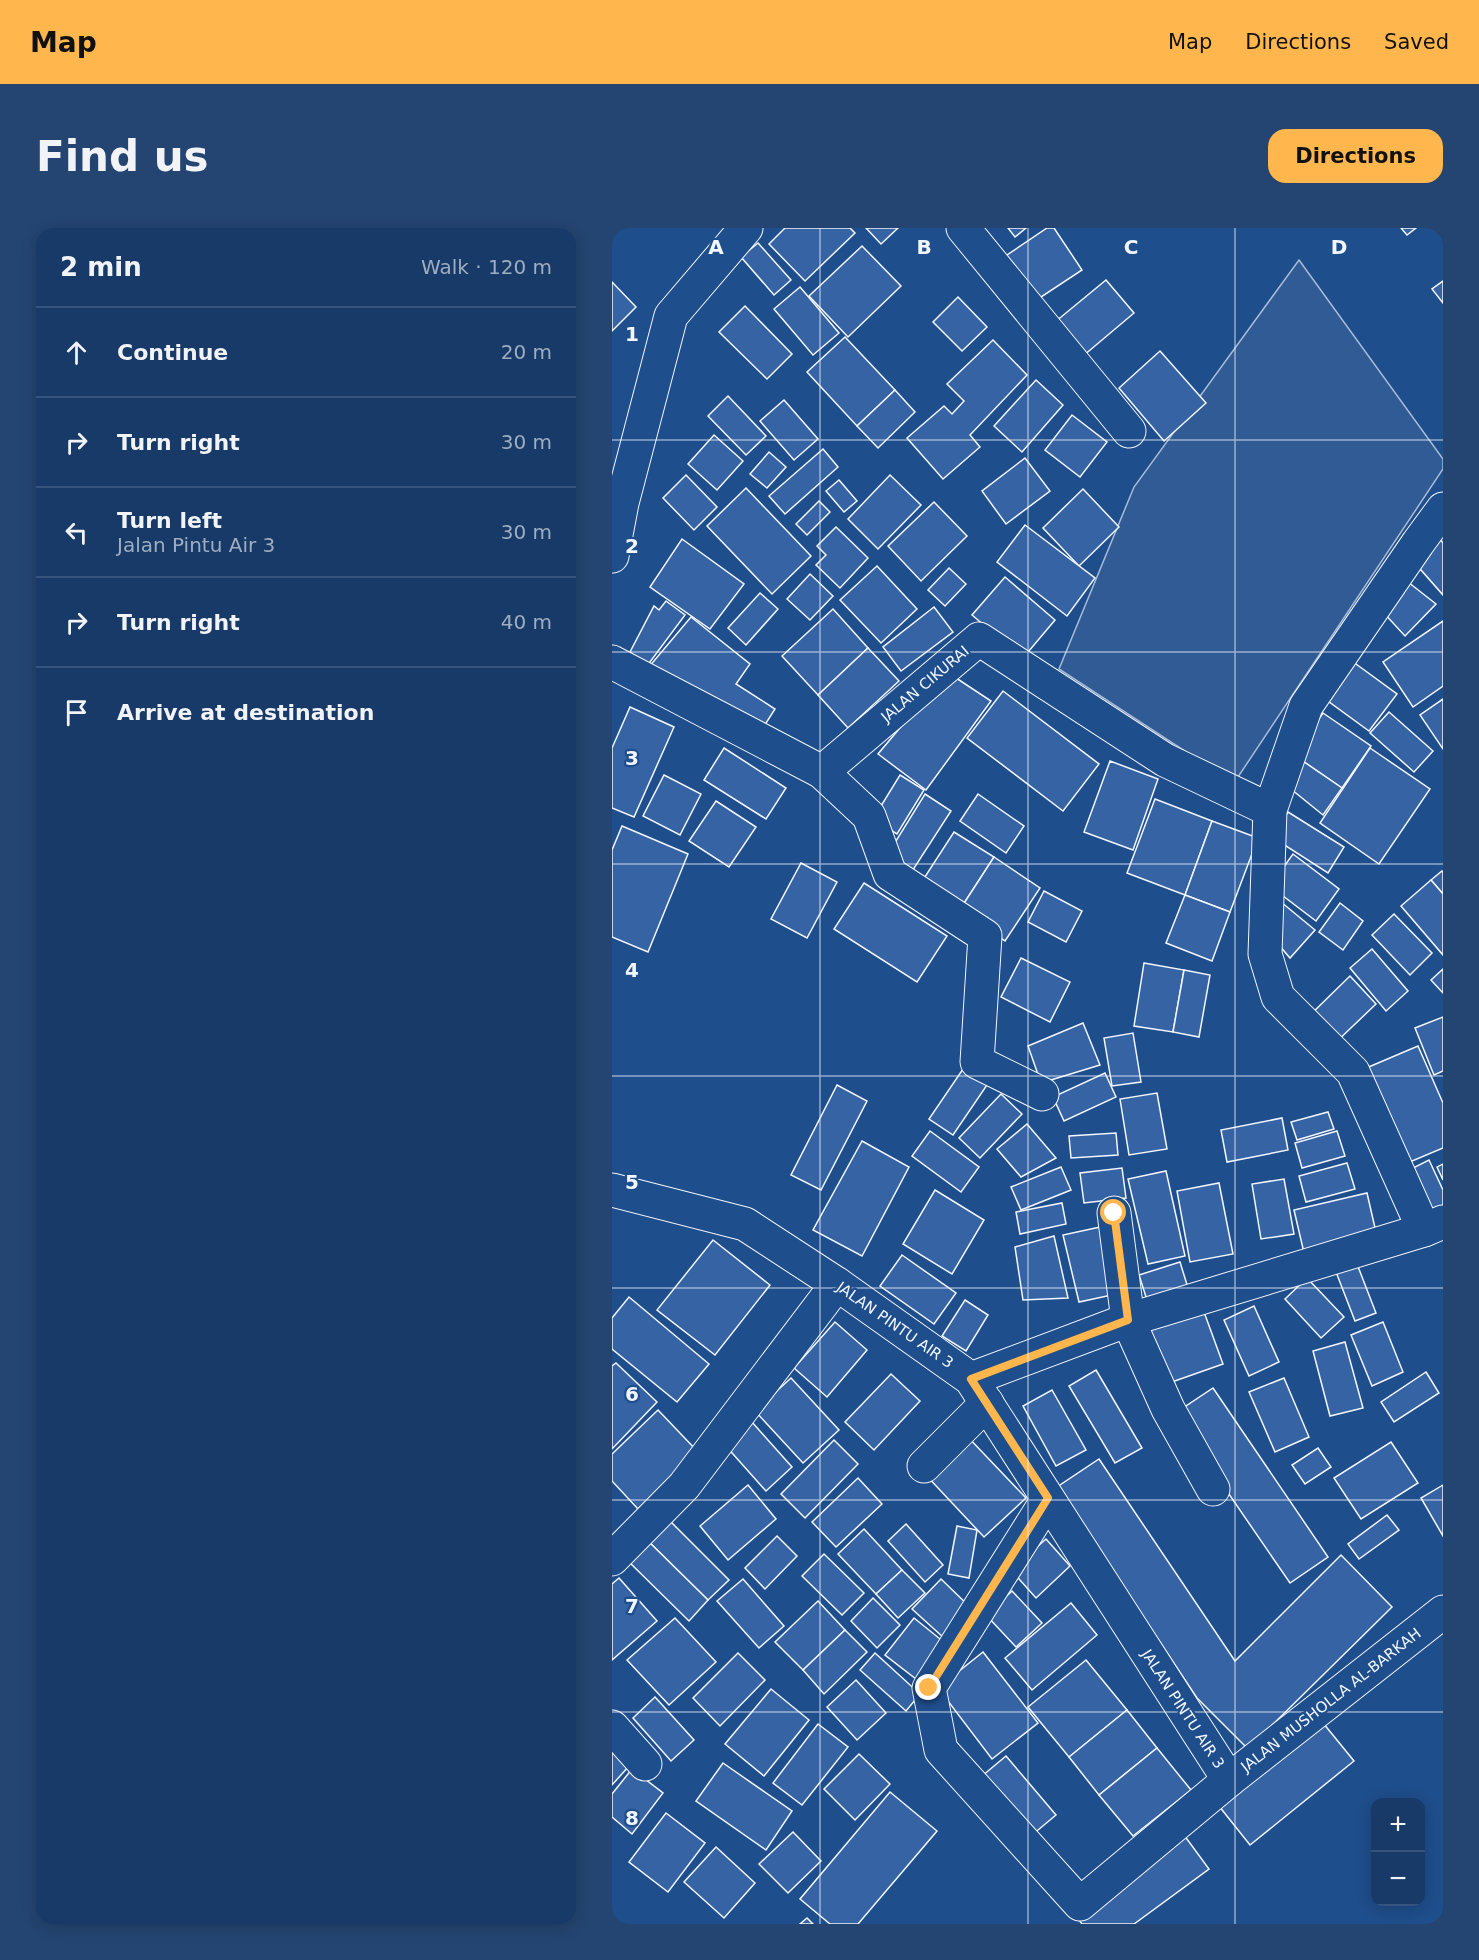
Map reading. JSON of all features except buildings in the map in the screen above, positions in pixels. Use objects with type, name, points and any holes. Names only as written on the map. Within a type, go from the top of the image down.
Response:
[{"type":"street","points":[[612,556],[617,502],[671,316],[746,228]]},
{"type":"street","points":[[963,228],[1129,431]]},
{"type":"street","points":[[924,1466],[979,1391],[1128,1320],[1433,1226],[1353,1072],[1278,997],[1265,954],[1270,810],[1306,706],[1443,509]]},
{"type":"street","name":"JALAN CIKURAI","points":[[822,772],[979,639],[1165,760],[1270,810]]},
{"type":"street","points":[[612,662],[822,772],[869,816],[890,873],[985,936],[977,1062],[1042,1094]]},
{"type":"street","name":"JALAN PINTU AIR 3","points":[[612,1190],[745,1224],[837,1284],[979,1391],[1228,1780]]},
{"type":"street","points":[[1114,1213],[1128,1320],[1168,1409],[1214,1489]]},
{"type":"street","points":[[612,1559],[684,1485],[837,1284]]},
{"type":"street","name":"JALAN MUSHOLLA AL-BARKAH","points":[[1048,1498],[929,1688],[941,1750],[1080,1904],[1228,1780],[1443,1612]]},
{"type":"street","points":[[612,1726],[645,1764]]},
{"type":"shaded area","points":[[1299,260],[1443,459],[1443,469],[1234,783],[1059,669],[1134,487]]},
{"type":"route","points":[[929,1688],[1048,1498],[971,1379],[1128,1320],[1114,1213]]}]
